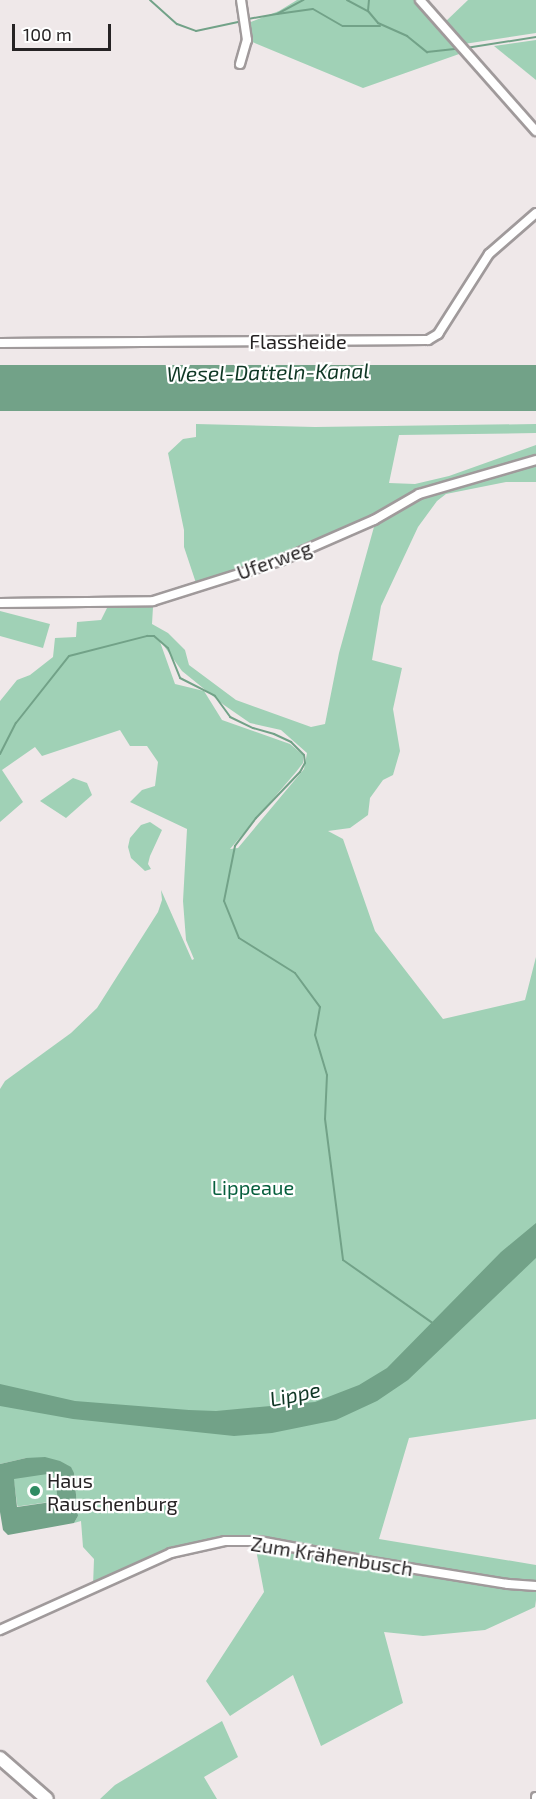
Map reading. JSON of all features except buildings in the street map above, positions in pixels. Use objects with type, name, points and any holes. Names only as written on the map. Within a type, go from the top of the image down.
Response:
[{"type":"main road","points":[[0,1758],[47,1799]]},
{"type":"street","points":[[240,64],[247,40],[241,0]]},
{"type":"street","points":[[420,0],[536,131]]},
{"type":"street","name":"Flassheide","points":[[0,343],[428,340],[438,334],[489,254],[536,213]]},
{"type":"street","name":"Uferweg","points":[[0,603],[153,602],[298,553],[374,520],[419,494],[536,460]]},
{"type":"street","name":"Zum Krähenbusch","points":[[0,1630],[171,1553],[225,1541],[259,1541],[383,1564],[508,1584],[536,1586]]},
{"type":"green space","points":[[297,0],[415,0],[462,53],[363,88],[250,41],[248,23],[279,11]]},
{"type":"green space","points":[[468,0],[536,0],[536,33],[464,44],[444,23]]},
{"type":"green space","points":[[536,40],[536,80],[494,46]]},
{"type":"green space","name":"Lippeaue","points":[[196,424],[315,427],[536,424],[536,433],[399,435],[389,483],[415,484],[449,476],[536,445],[536,482],[506,482],[446,494],[437,501],[418,527],[381,606],[372,660],[402,668],[393,709],[400,751],[393,775],[383,780],[370,798],[368,815],[350,828],[328,831],[343,839],[375,931],[443,1019],[525,1000],[536,957],[536,1419],[409,1438],[379,1539],[536,1565],[535,1607],[485,1630],[423,1636],[384,1632],[403,1703],[321,1746],[293,1675],[230,1716],[206,1681],[264,1592],[254,1539],[191,1546],[93,1586],[94,1559],[83,1547],[81,1521],[74,1523],[78,1516],[74,1473],[26,1458],[0,1464],[0,1089],[5,1081],[71,1033],[97,1008],[158,912],[162,900],[161,890],[192,960],[194,959],[186,940],[183,901],[187,829],[130,802],[142,790],[155,786],[158,762],[147,746],[130,746],[120,730],[42,756],[35,747],[2,770],[23,802],[0,822],[0,701],[17,680],[30,675],[53,657],[55,638],[76,637],[77,622],[101,620],[109,604],[153,607],[152,624],[168,633],[185,650],[189,665],[236,700],[311,727],[325,724],[339,653],[377,516],[305,549],[196,583],[184,547],[184,530],[168,453],[183,439],[196,437]],"holes":[[[159,639],[182,671],[250,723],[281,730],[307,753],[304,769],[238,848],[230,849],[303,763],[303,755],[290,744],[222,720],[204,691],[175,684]]]},
{"type":"green space","points":[[0,611],[50,624],[43,648],[0,636]]},
{"type":"green space","points":[[73,778],[87,783],[92,795],[66,818],[40,801]]},
{"type":"green space","points":[[150,822],[162,830],[150,856],[148,864],[151,869],[145,871],[131,858],[128,847],[130,838],[141,825]]},
{"type":"green space","points":[[54,1472],[58,1501],[17,1506],[13,1478]]},
{"type":"green space","points":[[222,1721],[238,1757],[204,1777],[217,1799],[100,1799],[115,1785]]},
{"type":"water","name":"Wesel-Datteln-Kanal","points":[[0,365],[536,365],[536,411],[0,411]]},
{"type":"water","points":[[536,1223],[536,1258],[408,1380],[377,1401],[336,1420],[272,1433],[234,1436],[73,1419],[0,1406],[0,1384],[75,1401],[189,1410],[216,1411],[315,1402],[359,1385],[387,1368],[501,1252]]},
{"type":"water","points":[[45,1457],[71,1467],[74,1473],[78,1516],[74,1523],[8,1535],[3,1530],[0,1512],[0,1464],[26,1458]],"holes":[[[54,1473],[58,1501],[17,1507],[14,1479]]]},
{"type":"waterway","points":[[150,0],[177,24],[196,31],[238,22]]},
{"type":"waterway","points":[[248,19],[277,14],[303,0]]},
{"type":"waterway","points":[[347,0],[368,11],[378,23],[407,36],[427,52],[457,49]]},
{"type":"waterway","points":[[368,11],[369,0]]},
{"type":"waterway","points":[[277,14],[313,9],[343,26],[380,26]]},
{"type":"waterway","points":[[466,48],[536,37]]},
{"type":"waterway","points":[[0,754],[16,723],[69,656],[154,636],[168,648],[180,678],[215,696],[230,717],[291,742],[304,755],[305,763],[300,772],[256,818],[235,846],[224,901],[239,938],[295,973],[320,1007],[315,1035],[327,1075],[325,1119],[343,1260],[434,1324]]},
{"type":"place","name":"Haus Rauschenburg","points":[[35,1491]]},
{"type":"water label","name":"Lippe","points":[[295,1394]]}]
